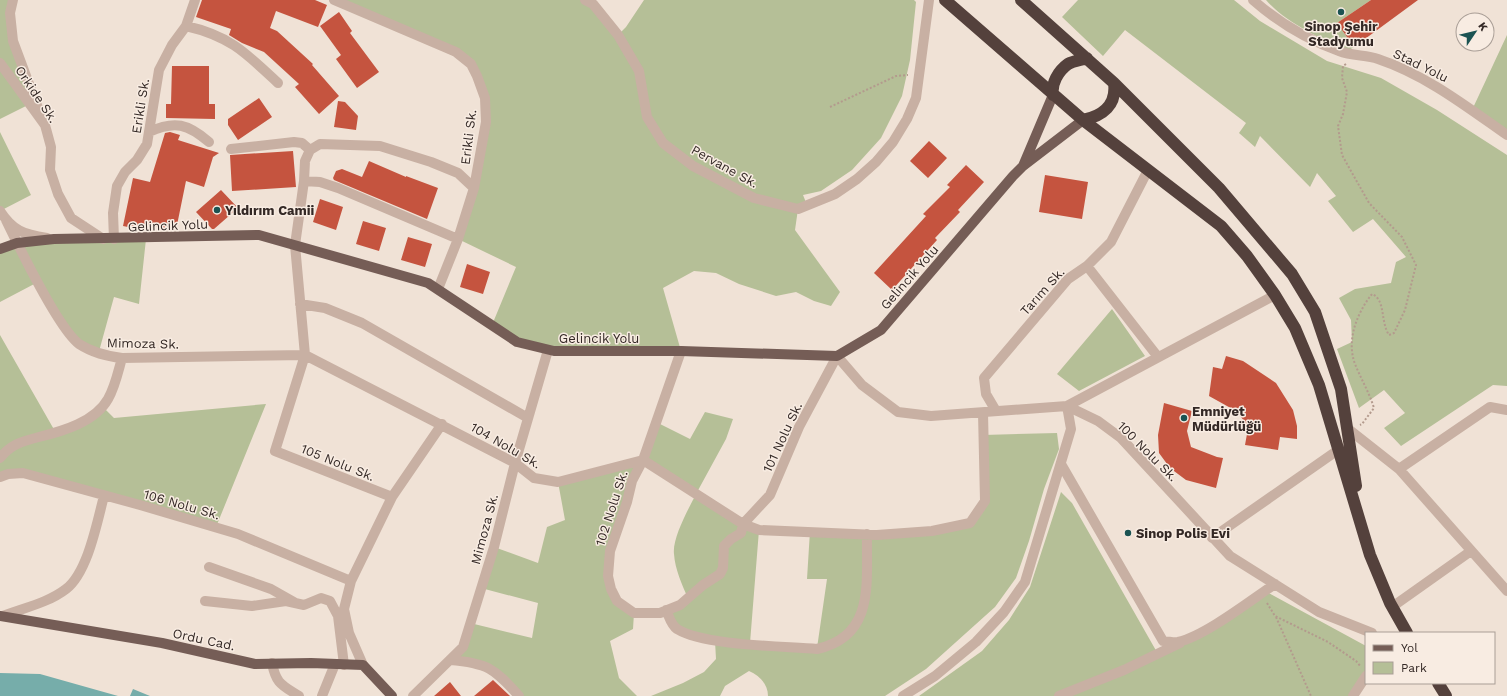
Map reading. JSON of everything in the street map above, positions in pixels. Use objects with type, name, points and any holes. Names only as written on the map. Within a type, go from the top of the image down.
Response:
[{"type":"highway","points":[[945,0],[1083,120],[1221,226],[1247,256],[1275,295],[1295,328],[1319,385],[1370,556],[1392,607],[1406,632]]},
{"type":"highway","points":[[1021,0],[1114,83],[1219,188],[1292,274],[1315,312],[1341,389],[1363,531]]},
{"type":"highway","points":[[1053,95],[1053,82],[1067,65],[1087,58]]},
{"type":"highway","points":[[1083,120],[1096,118],[1107,108],[1115,93],[1114,83]]},
{"type":"highway","points":[[1439,684],[1446,696]]},
{"type":"main road","points":[[1023,166],[1053,95]]},
{"type":"main road","points":[[1023,166],[1083,120]]},
{"type":"main road","name":"Gelincik Yolu","points":[[0,249],[17,243],[54,239],[259,236],[428,282],[517,342],[548,350],[681,351],[837,356],[881,330],[1023,166]]},
{"type":"main road","name":"Ordu Cad.","points":[[2,616],[162,643],[255,664],[339,664],[363,666]]},
{"type":"main road","points":[[363,666],[392,696]]},
{"type":"street","points":[[13,0],[10,13],[13,41],[45,125]]},
{"type":"street","name":"Erikli Sk.","points":[[114,239],[113,214],[118,186],[125,172],[137,160],[147,144],[159,70],[172,45],[186,26],[195,0]]},
{"type":"street","name":"Erikli Sk.","points":[[334,0],[456,52],[471,64],[485,98],[486,122],[474,188],[458,239],[438,289]]},
{"type":"street","name":"Pervane Sk.","points":[[586,0],[593,4],[618,35],[639,71],[647,117],[663,143],[693,166],[754,198],[798,209],[835,194],[857,179],[876,162],[893,142],[907,120],[916,98],[929,0]]},
{"type":"street","name":"Stad Yolu","points":[[1253,0],[1265,11],[1301,34],[1340,52],[1378,59],[1451,95],[1507,135]]},
{"type":"street","points":[[186,26],[207,31],[224,38],[252,58],[278,83]]},
{"type":"street","name":"Orkide Sk.","points":[[0,63],[45,125],[52,147],[50,170],[58,194],[71,218],[103,239]]},
{"type":"street","points":[[149,132],[164,125],[176,125],[197,132],[209,142]]},
{"type":"street","points":[[231,149],[294,142],[302,143],[310,150]]},
{"type":"street","points":[[305,355],[295,245],[304,181],[305,161],[310,150],[320,144],[380,146],[431,162],[458,173],[474,188]]},
{"type":"street","name":"Tarım Sk.","points":[[996,411],[986,394],[984,378],[1068,279],[1087,266],[1111,242],[1148,170]]},
{"type":"street","points":[[304,181],[320,182],[338,188],[458,239]]},
{"type":"street","points":[[0,211],[6,220],[20,233],[54,239]]},
{"type":"street","name":"Mimoza Sk.","points":[[6,220],[17,243],[61,322],[78,343],[98,355],[122,358],[305,355]]},
{"type":"street","points":[[1087,266],[1158,357]]},
{"type":"street","points":[[903,696],[935,676],[976,642],[1004,612],[1025,582],[1053,484],[1061,464],[1071,429],[1067,406],[1275,295]]},
{"type":"street","points":[[300,304],[325,308],[362,323],[528,418]]},
{"type":"street","name":"Mimoza Sk.","points":[[413,696],[463,647],[494,547],[515,463],[548,350]]},
{"type":"street","points":[[681,351],[643,460],[743,524],[759,530],[868,534],[932,531],[970,523],[985,501],[983,413]]},
{"type":"street","name":"104 Nolu Sk.","points":[[305,355],[442,424],[515,463],[534,478],[558,482],[643,460]]},
{"type":"street","name":"105 Nolu Sk.","points":[[305,355],[275,451],[392,497]]},
{"type":"street","name":"100 Nolu Sk.","points":[[837,356],[862,385],[898,412],[931,416],[1067,406],[1098,421],[1121,438],[1230,556],[1319,612],[1369,632]]},
{"type":"street","name":"101 Nolu Sk.","points":[[743,524],[770,494],[799,427],[837,356]]},
{"type":"street","points":[[0,458],[6,450],[18,442],[56,433],[75,426],[95,414],[108,400],[122,358]]},
{"type":"street","points":[[1399,469],[1490,407],[1507,410]]},
{"type":"street","points":[[363,666],[349,633],[344,609],[351,581],[392,497],[442,424]]},
{"type":"street","points":[[1347,428],[1399,469],[1507,591]]},
{"type":"street","points":[[1212,538],[1338,450]]},
{"type":"street","name":"102 Nolu Sk.","points":[[643,460],[632,481],[627,502],[610,551],[608,576],[611,589],[616,601],[624,608],[634,613],[660,613],[680,605],[703,584],[720,574],[723,568],[724,546],[741,534],[743,524]]},
{"type":"street","points":[[1061,464],[1163,641],[1177,642],[1189,638]]},
{"type":"street","name":"106 Nolu Sk.","points":[[0,477],[8,474],[23,473],[238,534],[351,581]]},
{"type":"street","points":[[2,616],[44,601],[66,589],[80,571],[92,543],[104,496]]},
{"type":"street","points":[[666,610],[676,628],[695,636],[715,641],[817,649],[830,646],[850,632],[859,621],[865,602],[868,534]]},
{"type":"street","points":[[1392,607],[1471,551]]},
{"type":"street","points":[[209,567],[271,589],[298,604]]},
{"type":"street","points":[[1059,696],[1130,667],[1189,638],[1216,623],[1275,584]]},
{"type":"street","points":[[205,601],[252,606],[286,602],[304,605],[320,598],[330,602],[338,616],[339,664],[322,696]]},
{"type":"street","points":[[450,660],[474,662],[491,668],[519,696]]},
{"type":"street","points":[[272,663],[274,678],[298,696]]},
{"type":"street","points":[[1353,696],[1364,673]]},
{"type":"path","points":[[1347,428],[1362,424],[1374,408],[1368,388],[1355,363],[1352,342],[1357,316],[1372,294],[1378,297],[1381,304],[1385,329],[1389,335],[1394,333],[1405,310],[1416,265],[1402,237],[1369,203],[1342,155],[1338,126],[1343,114],[1347,92],[1342,78],[1343,66],[1348,61],[1349,54]]},
{"type":"path","points":[[830,107],[896,76],[919,73]]},
{"type":"path","points":[[1260,594],[1275,616],[1311,696]]},
{"type":"path","points":[[1275,616],[1328,642],[1356,661],[1364,673]]},
{"type":"green space","points":[[0,0],[13,0],[10,13],[23,63],[28,105],[0,119]]},
{"type":"green space","points":[[334,0],[585,0],[618,35],[626,27],[644,0],[914,0],[916,2],[910,60],[902,96],[881,138],[852,170],[821,191],[803,195],[807,205],[798,209],[795,230],[840,292],[831,306],[814,301],[796,292],[776,296],[739,284],[716,273],[694,271],[663,288],[681,351],[554,351],[517,342],[492,325],[516,267],[458,239],[474,188],[485,98],[471,64]]},
{"type":"green space","points":[[1078,0],[1234,0],[1260,21],[1327,61],[1381,78],[1437,110],[1507,155],[1507,386],[1493,385],[1401,446],[1384,428],[1405,413],[1384,390],[1359,408],[1337,349],[1352,342],[1351,320],[1339,298],[1355,289],[1391,283],[1396,262],[1406,257],[1373,219],[1353,232],[1328,201],[1336,196],[1317,173],[1310,187],[1260,136],[1255,147],[1239,133],[1246,123],[1125,30],[1103,56],[1062,17]]},
{"type":"green space","points":[[1266,0],[1371,0],[1337,23],[1354,47],[1347,51],[1293,23]]},
{"type":"green space","points":[[1507,35],[1507,131],[1472,110]]},
{"type":"green space","points":[[0,132],[31,195],[0,211]]},
{"type":"green space","points":[[146,239],[139,304],[114,297],[98,355],[78,343],[38,282],[0,302],[0,249],[17,243]]},
{"type":"green space","points":[[1112,309],[1145,356],[1079,391],[1057,374]]},
{"type":"green space","points":[[0,335],[56,433],[102,406],[114,418],[266,404],[216,527],[39,477],[0,477]]},
{"type":"green space","points":[[705,412],[733,419],[726,439],[696,494],[643,460],[656,422],[690,439]]},
{"type":"green space","points":[[1057,433],[1059,449],[1044,489],[1029,541],[1016,578],[995,607],[926,669],[885,696],[768,696],[767,688],[763,681],[757,675],[749,671],[725,686],[720,696],[651,696],[683,683],[704,672],[716,659],[715,641],[676,628],[666,610],[688,598],[677,571],[674,547],[678,532],[696,494],[759,530],[750,643],[817,648],[827,579],[807,579],[810,531],[877,535],[970,523],[985,501],[983,435]]},
{"type":"green space","points":[[643,460],[610,551],[611,589],[634,613],[633,629],[610,641],[619,678],[637,696],[519,696],[491,668],[450,660],[463,647],[470,623],[532,638],[538,603],[481,588],[494,547],[538,563],[547,527],[565,520],[558,482]]},
{"type":"green space","points":[[1061,492],[1072,503],[1158,654],[1265,591],[1365,645],[1365,678],[1353,696],[919,696],[982,651],[1009,620],[1030,587]]},
{"type":"water","points":[[0,673],[40,674],[118,696],[0,696]]},
{"type":"water","points":[[133,689],[150,696],[130,696]]},
{"type":"building","points":[[202,0],[315,0],[327,5],[318,27],[276,11],[270,28],[277,31],[313,64],[312,65],[339,96],[319,114],[295,87],[299,84],[264,52],[242,43],[229,35],[231,29],[196,17]]},
{"type":"building","points":[[1371,0],[1418,0],[1354,47],[1337,23]]},
{"type":"building","points":[[339,12],[352,31],[350,33],[379,72],[357,88],[336,59],[341,55],[320,26]]},
{"type":"building","points":[[172,66],[209,66],[209,104],[215,104],[215,119],[166,118],[166,104],[171,104]]},
{"type":"building","points":[[259,98],[272,117],[238,140],[228,125],[228,119]]},
{"type":"building","points":[[338,101],[345,102],[358,116],[356,130],[334,127]]},
{"type":"building","points":[[170,132],[180,135],[178,140],[219,153],[213,157],[204,187],[186,181],[176,230],[139,223],[138,229],[123,226],[133,178],[150,182],[165,133]]},
{"type":"building","points":[[929,141],[947,158],[928,178],[910,161]]},
{"type":"building","points":[[293,151],[296,187],[232,191],[230,155]]},
{"type":"building","points":[[369,161],[406,177],[438,188],[427,219],[334,180],[333,178],[336,171],[342,169],[362,177]]},
{"type":"building","points":[[966,165],[984,182],[958,210],[960,212],[935,238],[937,240],[892,290],[874,273],[926,216],[923,214],[950,187],[947,185]]},
{"type":"building","points":[[1045,175],[1088,182],[1082,219],[1039,212]]},
{"type":"building","name":"Yıldırım Camii","points":[[221,190],[238,208],[214,229],[212,229],[196,212]]},
{"type":"building","points":[[320,199],[343,207],[336,230],[313,222]]},
{"type":"building","points":[[363,221],[386,228],[379,251],[356,244]]},
{"type":"building","points":[[408,237],[432,244],[425,267],[401,260]]},
{"type":"building","points":[[467,264],[490,272],[483,294],[460,287]]},
{"type":"building","points":[[1226,356],[1243,361],[1276,383],[1293,410],[1297,426],[1297,439],[1280,437],[1278,450],[1245,445],[1247,434],[1245,422],[1236,411],[1209,396],[1213,367],[1222,369]]},
{"type":"building","points":[[1164,403],[1192,411],[1187,431],[1191,447],[1223,458],[1216,488],[1186,480],[1170,468],[1159,453],[1158,435]]},
{"type":"building","points":[[493,680],[510,696],[474,696]]},
{"type":"building","points":[[450,682],[461,696],[434,696]]},
{"type":"place","name":"Sinop Şehir Stadyumu","points":[[1341,12]]},
{"type":"place","name":"Yıldırım Camii","points":[[217,210]]},
{"type":"place","name":"Emniyet Müdürlüğü","points":[[1184,418]]},
{"type":"place","name":"Sinop Polis Evi","points":[[1128,533]]}]
